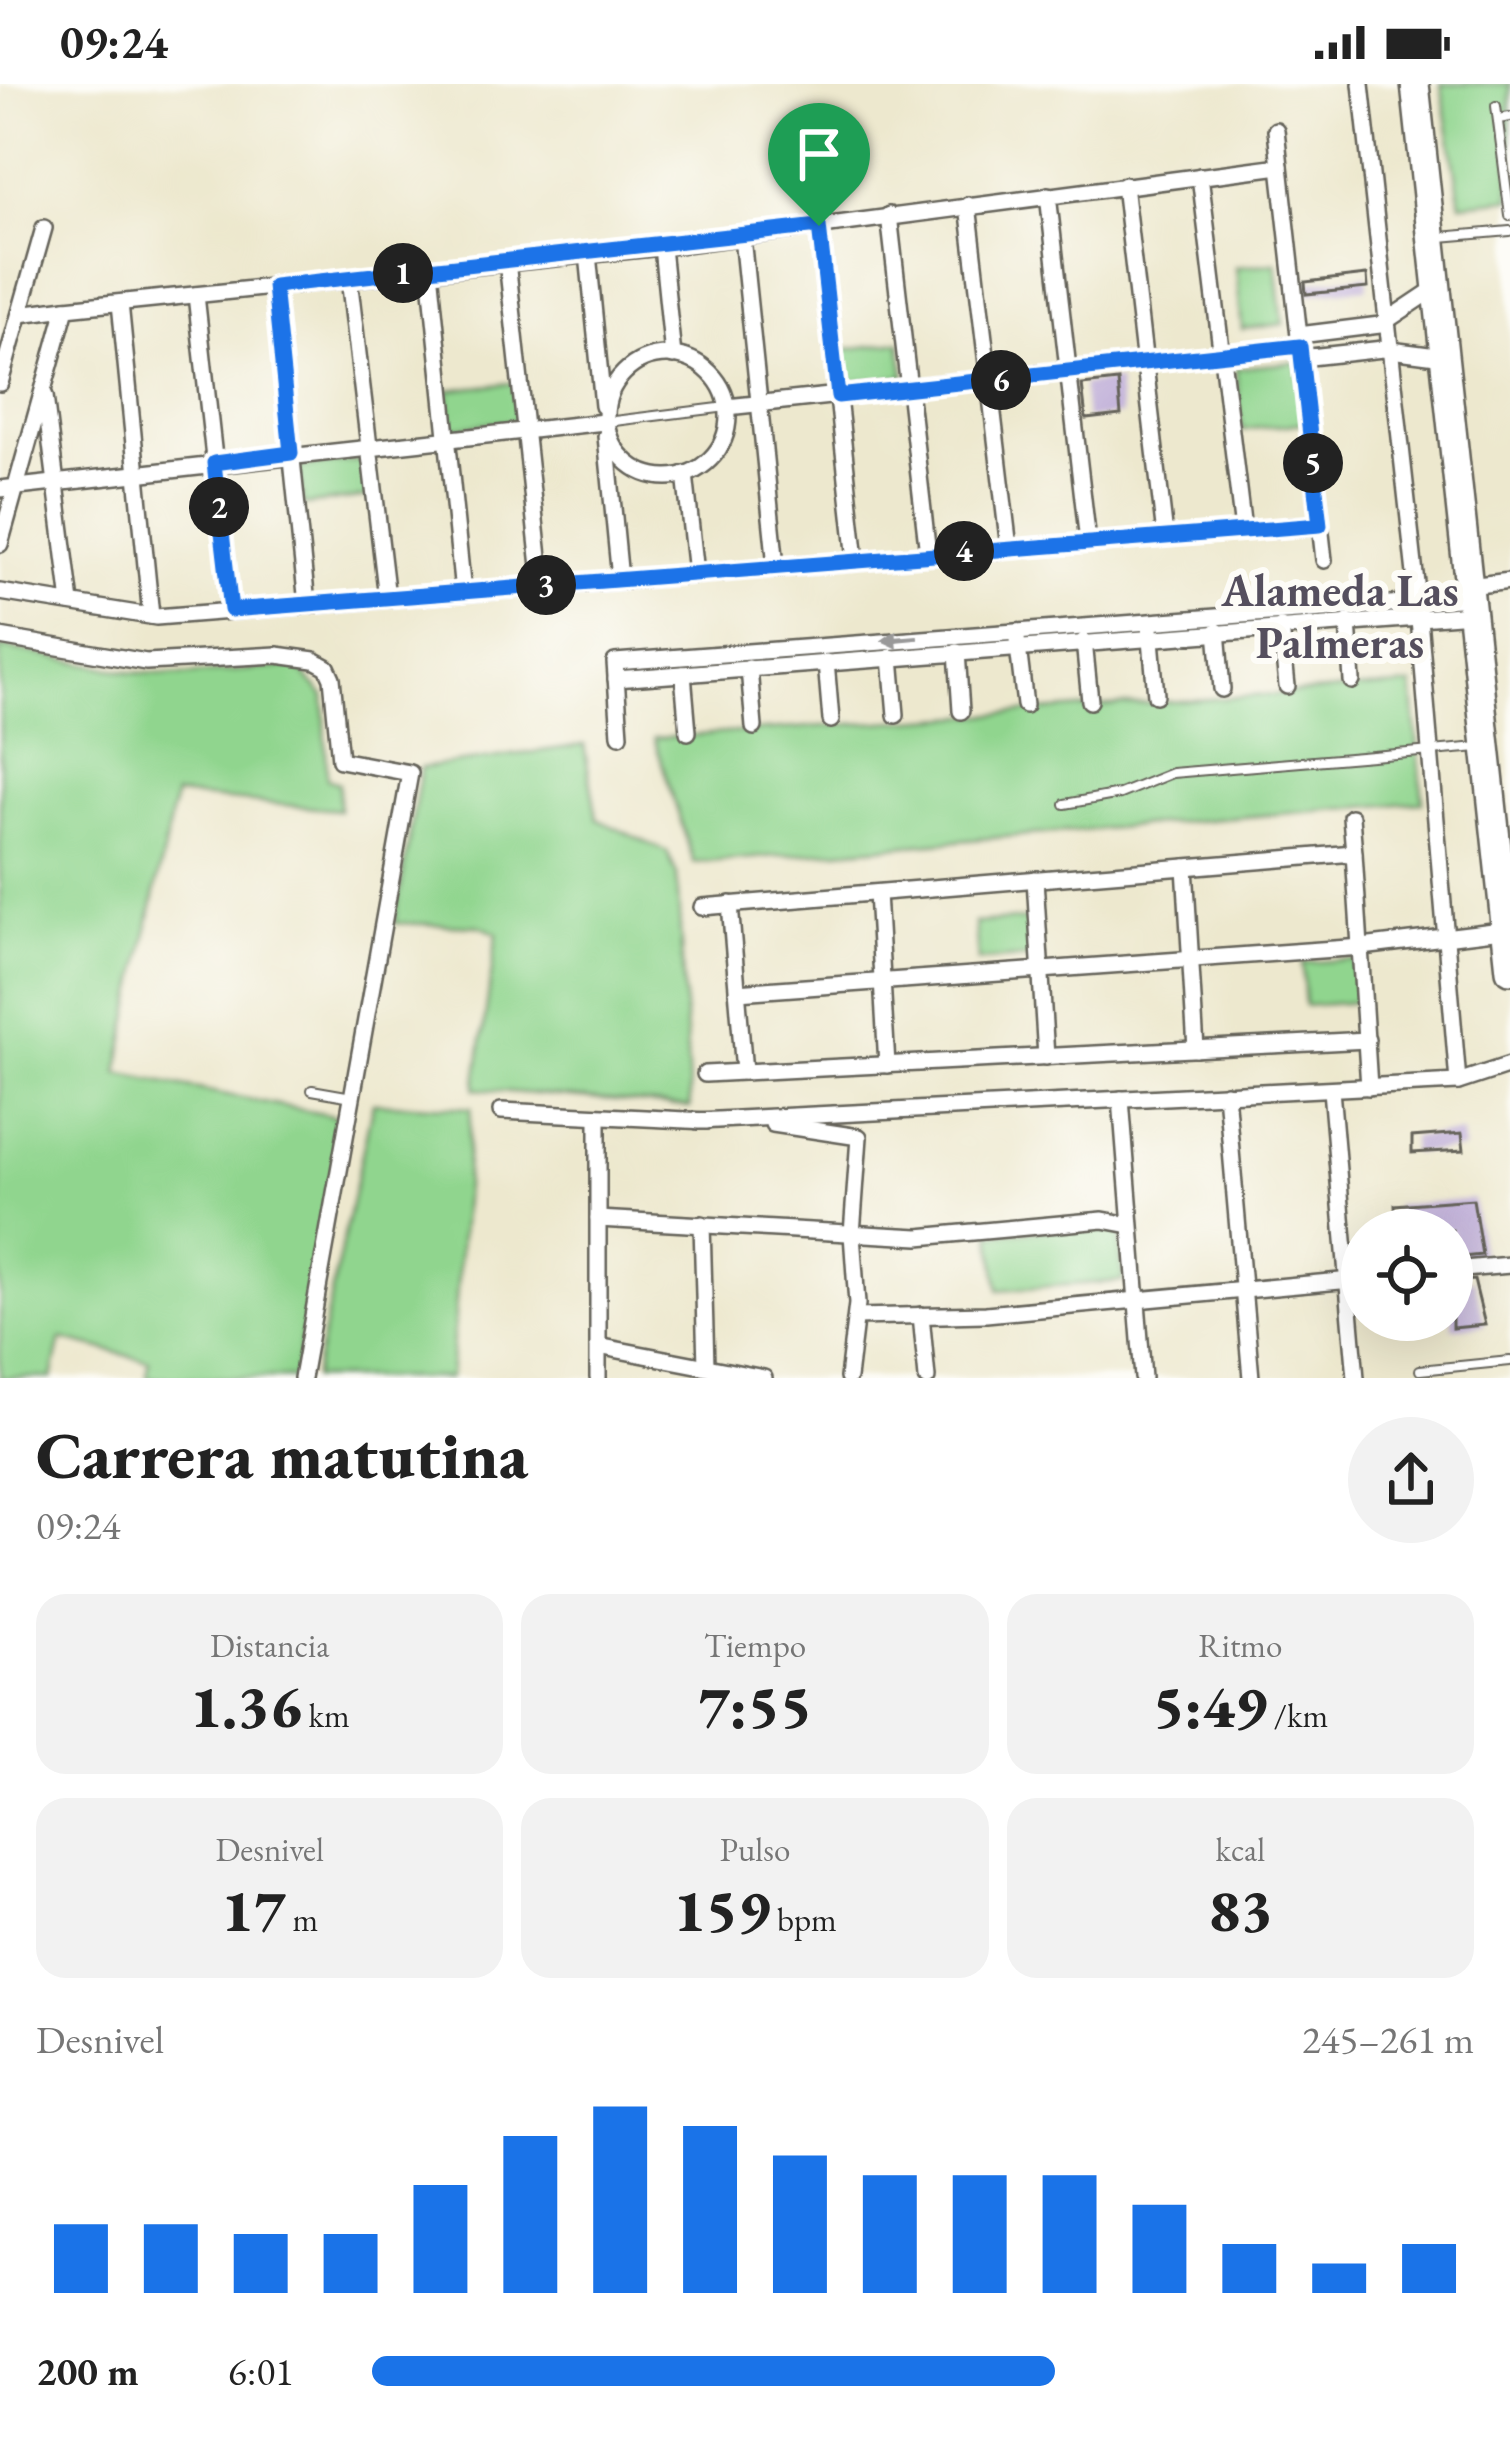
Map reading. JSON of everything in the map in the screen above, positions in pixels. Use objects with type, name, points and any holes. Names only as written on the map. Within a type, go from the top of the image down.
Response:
[{"type":"highway","points":[[1415,84],[1510,970]]},
{"type":"street","points":[[1361,84],[1418,609],[1442,937],[1458,1082]]},
{"type":"street","points":[[1276,130],[1324,560]]},
{"type":"street","points":[[20,314],[662,247],[1280,166]]},
{"type":"street","points":[[1200,176],[1243,530]]},
{"type":"street","points":[[1124,185],[1165,536]]},
{"type":"street","points":[[1048,195],[1088,542]]},
{"type":"street","points":[[968,205],[1009,548]]},
{"type":"street","points":[[889,214],[928,554]]},
{"type":"street","points":[[819,226],[856,560]]},
{"type":"street","points":[[0,383],[44,228]]},
{"type":"street","points":[[742,236],[776,566]]},
{"type":"street","points":[[662,247],[673,356]]},
{"type":"street","points":[[588,254],[620,579]]},
{"type":"street","points":[[507,262],[542,585]]},
{"type":"street","points":[[430,270],[463,592]]},
{"type":"street","points":[[349,278],[387,598]]},
{"type":"street","points":[[274,286],[307,604]]},
{"type":"street","points":[[1300,346],[1386,322],[1437,287]]},
{"type":"street","points":[[196,295],[231,610]]},
{"type":"street","points":[[120,303],[151,616]]},
{"type":"street","points":[[0,544],[8,488],[66,308]]},
{"type":"street","points":[[727,407],[1300,346],[1389,349],[1444,357]]},
{"type":"street","points":[[673,356],[703,366],[717,380],[727,407],[725,436],[716,453],[685,474],[661,477],[624,459],[604,422],[618,381],[631,367],[673,356]]},
{"type":"street","points":[[44,388],[70,604]]},
{"type":"street","points":[[8,488],[291,453],[604,422]]},
{"type":"street","points":[[685,474],[696,573]]},
{"type":"street","points":[[0,592],[151,616],[1320,525]]},
{"type":"street","points":[[616,671],[683,674],[957,652],[1017,639],[1084,641],[1150,628],[1217,631],[1348,622],[1470,599],[1510,580]]},
{"type":"street","points":[[616,671],[1418,609]]},
{"type":"street","points":[[1348,622],[1352,681]]},
{"type":"street","points":[[1281,627],[1287,686]]},
{"type":"street","points":[[1150,628],[1156,695]]},
{"type":"street","points":[[1217,631],[1222,689]]},
{"type":"street","points":[[0,637],[146,662],[277,655],[314,660],[327,667],[332,678],[340,760],[410,773],[302,1378]]},
{"type":"street","points":[[1017,639],[1024,705]]},
{"type":"street","points":[[1084,641],[1090,701]]},
{"type":"street","points":[[957,652],[961,711]]},
{"type":"street","points":[[891,657],[896,715]]},
{"type":"street","points":[[826,662],[831,720]]},
{"type":"street","points":[[748,668],[754,727]]},
{"type":"street","points":[[616,671],[620,735]]},
{"type":"street","points":[[683,674],[688,732]]},
{"type":"street","points":[[1351,817],[1370,1087]]},
{"type":"street","points":[[703,907],[1354,853]]},
{"type":"street","points":[[1185,867],[1196,1049]]},
{"type":"street","points":[[1035,880],[1046,1057]]},
{"type":"street","points":[[877,892],[887,1065]]},
{"type":"street","points":[[730,904],[744,1072]]},
{"type":"street","points":[[737,992],[1360,946],[1508,930]]},
{"type":"street","points":[[705,1074],[1367,1040]]},
{"type":"street","points":[[698,1120],[1458,1082],[1510,1065]]},
{"type":"street","points":[[1331,1090],[1346,1209]]},
{"type":"street","points":[[1226,1093],[1251,1378]]},
{"type":"street","points":[[1121,1099],[1143,1378]]},
{"type":"street","points":[[501,1111],[787,1125],[859,1137],[852,1234],[856,1317],[848,1378]]},
{"type":"street","points":[[598,1116],[598,1378]]},
{"type":"street","points":[[598,1219],[919,1237],[1103,1220],[1130,1226]]},
{"type":"street","points":[[702,1224],[706,1366]]},
{"type":"street","points":[[1473,1268],[1510,1265]]},
{"type":"street","points":[[856,1317],[1136,1300],[1341,1281]]},
{"type":"street","points":[[921,1315],[927,1378]]},
{"type":"street","points":[[1355,1341],[1355,1378]]},
{"type":"street","points":[[598,1346],[764,1378]]},
{"type":"lane","points":[[1496,106],[1510,216]]},
{"type":"lane","points":[[1498,119],[1510,117]]},
{"type":"lane","points":[[1433,237],[1510,231]]},
{"type":"lane","points":[[604,422],[727,407]]},
{"type":"lane","points":[[1065,804],[1120,794],[1172,773],[1486,746]]},
{"type":"lane","points":[[312,1090],[354,1097]]},
{"type":"lane","points":[[1420,1370],[1510,1361]]},
{"type":"green space","points":[[1441,84],[1510,84],[1510,199],[1461,204]]},
{"type":"green space","points":[[1276,263],[1283,324],[1242,329],[1236,267]]},
{"type":"green space","points":[[900,342],[905,376],[844,383],[840,350]]},
{"type":"green space","points":[[1297,362],[1303,423],[1242,430],[1236,368]]},
{"type":"green space","points":[[513,383],[517,420],[452,428],[448,390]]},
{"type":"green space","points":[[364,460],[368,497],[303,505],[299,467]]},
{"type":"green space","points":[[0,647],[129,672],[185,675],[297,666],[324,696],[327,779],[339,783],[339,810],[175,795],[118,1073],[343,1118],[294,1378],[147,1378],[149,1361],[61,1339],[52,1378],[0,1378]]},
{"type":"green space","points":[[1412,685],[1423,802],[694,863],[654,738]]},
{"type":"green space","points":[[584,745],[597,819],[667,852],[677,875],[690,1107],[475,1089],[497,934],[480,926],[395,923],[421,768]]},
{"type":"green space","points":[[1031,919],[1033,957],[978,961],[975,923]]},
{"type":"green space","points":[[1353,959],[1357,1002],[1305,1006],[1302,963]]},
{"type":"green space","points":[[373,1103],[471,1108],[450,1378],[313,1378]]},
{"type":"green space","points":[[1119,1224],[1123,1281],[999,1290],[991,1234]]},
{"type":"building","points":[[1367,275],[1368,288],[1306,294],[1305,282]]},
{"type":"building","points":[[1118,381],[1121,415],[1086,419],[1082,385]]},
{"type":"building","points":[[1462,1133],[1464,1150],[1412,1153],[1412,1137]]},
{"type":"building","points":[[1473,1199],[1482,1255],[1473,1256],[1473,1209],[1395,1209],[1395,1205]]},
{"type":"building","points":[[1474,1280],[1485,1325],[1473,1326]]},
{"type":"district","name":"Alameda Las Palmeras","points":[[1340,616]]},
{"type":"route","points":[[819,226],[838,396],[1300,346],[1320,525],[231,610],[214,463],[291,453],[274,286],[662,247],[819,226]]}]
